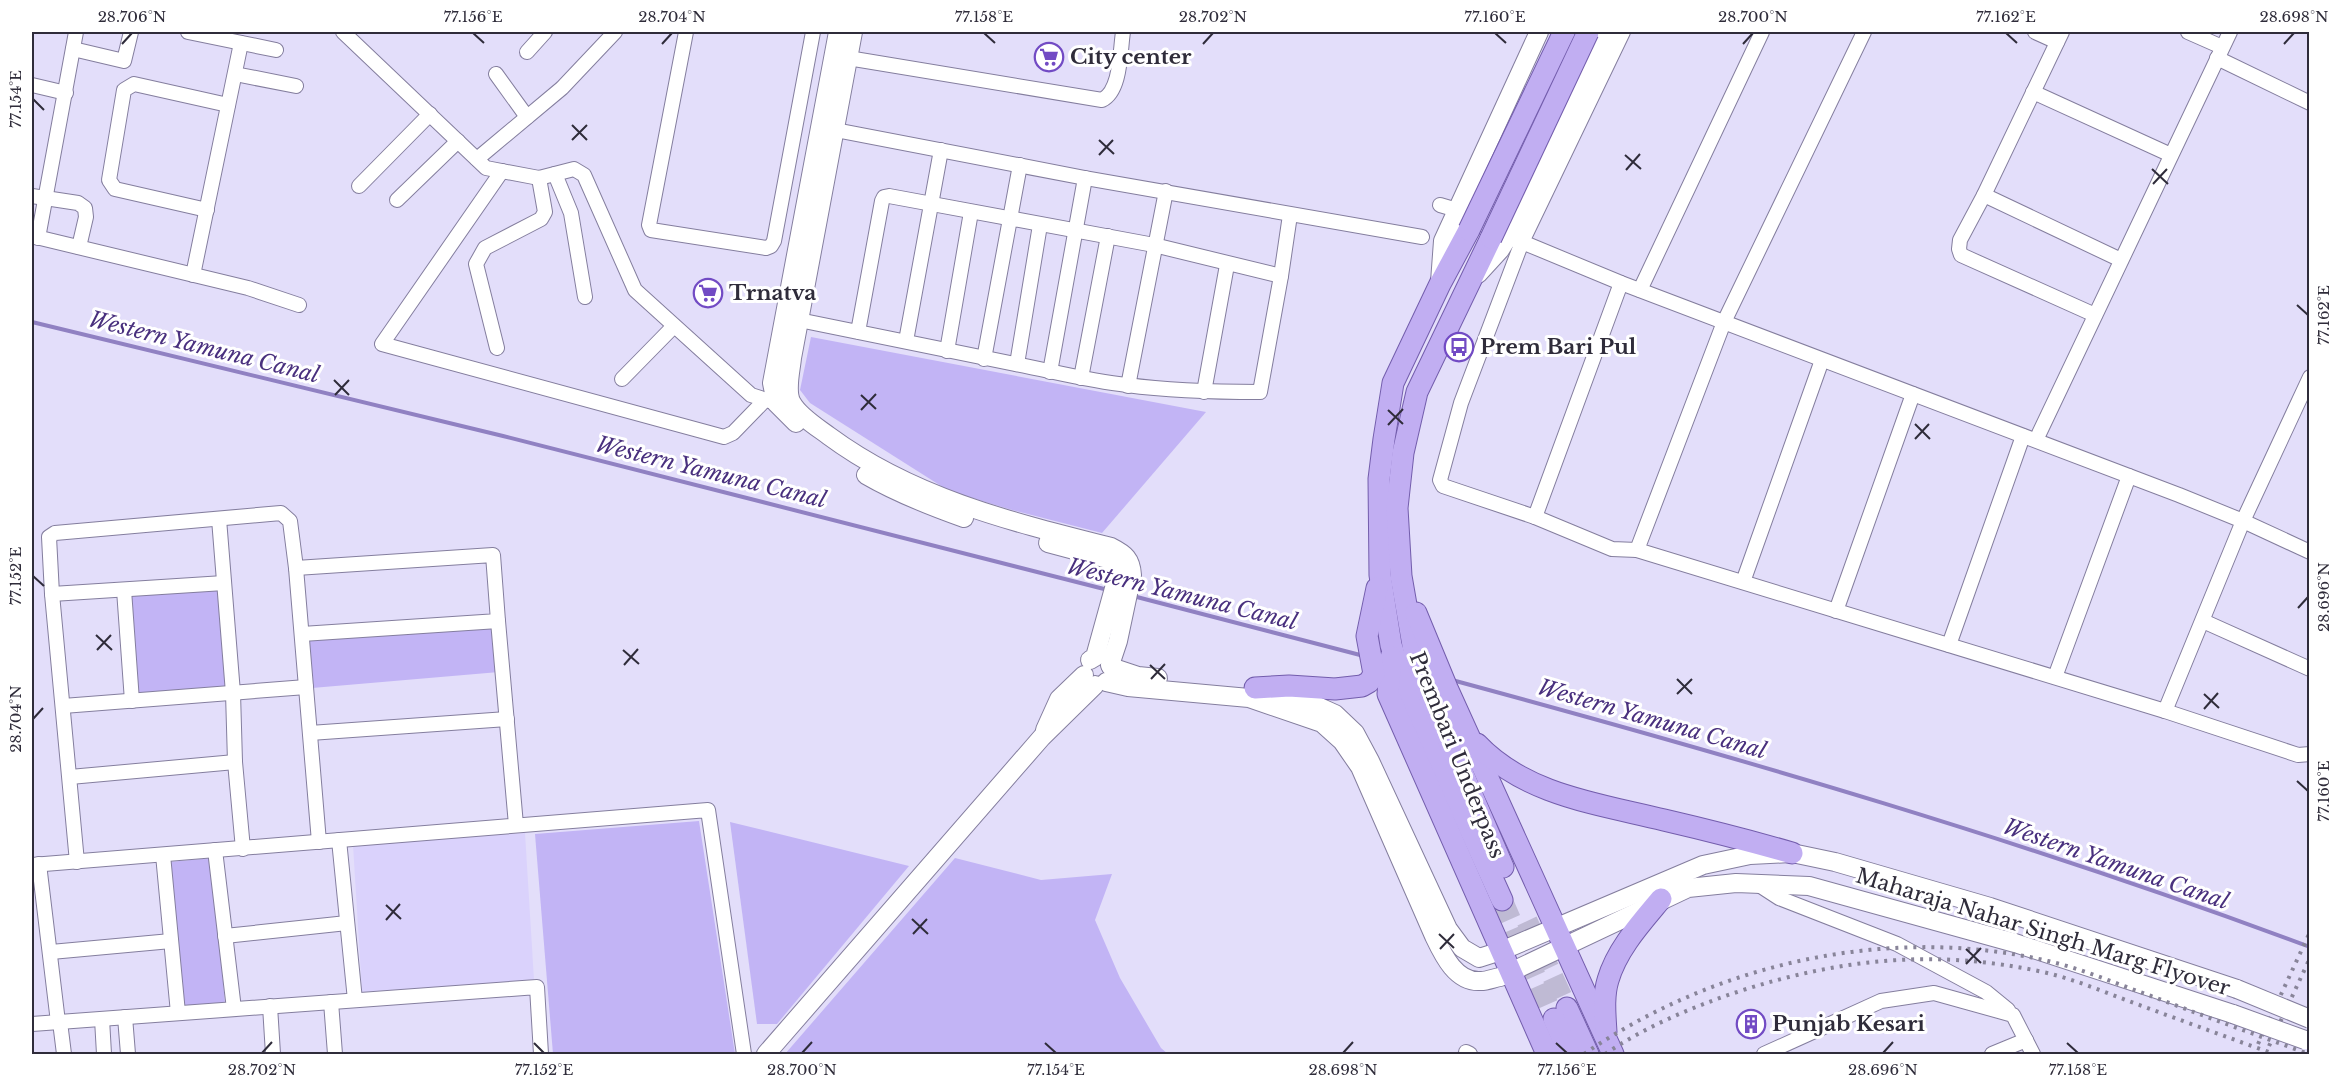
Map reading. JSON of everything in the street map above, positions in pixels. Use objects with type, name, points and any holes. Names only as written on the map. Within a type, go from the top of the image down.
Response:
[{"type":"main road","points":[[1547,1054],[1388,694],[1389,677],[1367,636],[1380,575],[1379,479],[1393,383],[1564,32]]},
{"type":"main road","points":[[1588,32],[1507,239],[1467,287],[1417,392],[1403,453],[1398,508],[1401,576],[1422,650],[1436,688],[1466,729],[1496,763],[1513,775],[1533,784],[1580,800],[1732,836],[1792,853]]},
{"type":"main road","name":"Prembari Underpass","points":[[1380,575],[1391,645],[1389,677],[1509,898],[1436,688]]},
{"type":"main road","points":[[1255,688],[1289,686],[1335,689],[1362,686],[1389,677]]},
{"type":"main road","points":[[1466,729],[1609,1046]]},
{"type":"main road","points":[[1609,1046],[1608,981],[1620,952],[1661,899]]},
{"type":"main road","points":[[1569,1054],[1560,1014],[1588,1054]]},
{"type":"street","points":[[76,32],[66,93],[38,197],[35,237],[248,288],[299,305]]},
{"type":"street","points":[[73,49],[124,61],[131,32]]},
{"type":"street","points":[[188,32],[276,50]]},
{"type":"street","points":[[343,32],[486,168],[539,178],[574,169],[584,175],[635,290],[751,395],[777,402],[884,472],[1006,520],[1111,547],[1129,559],[1116,609],[1095,657],[1099,672]]},
{"type":"street","points":[[527,52],[545,32]]},
{"type":"street","points":[[477,159],[562,88],[615,32]]},
{"type":"street","points":[[686,32],[649,225],[655,232],[766,248],[774,241],[813,32]]},
{"type":"street","points":[[502,171],[382,344],[724,437],[789,394],[828,128],[838,32]]},
{"type":"street","points":[[777,402],[772,383],[828,128],[853,32]]},
{"type":"street","points":[[848,58],[1096,100],[1108,97],[1115,88],[1123,32]]},
{"type":"street","points":[[1440,284],[1443,241],[1449,208],[1539,32]]},
{"type":"street","points":[[1507,239],[1528,205],[1609,32]]},
{"type":"street","points":[[1623,32],[1507,239],[1440,480],[1443,486],[1535,517],[1612,549],[1637,550],[2165,711],[2298,755],[2310,754]]},
{"type":"street","points":[[1640,290],[1762,32]]},
{"type":"street","points":[[1637,550],[1724,322],[1864,32]]},
{"type":"street","points":[[2035,32],[2060,37],[1960,240],[1959,249],[1961,255],[2095,315]]},
{"type":"street","points":[[2187,32],[2310,103]]},
{"type":"street","points":[[1949,645],[2030,438],[2095,315],[2230,32]]},
{"type":"street","points":[[193,275],[241,43]]},
{"type":"street","points":[[235,74],[296,86]]},
{"type":"street","points":[[496,74],[527,117]]},
{"type":"street","points":[[207,210],[115,189],[111,185],[109,180],[124,90],[134,84],[228,105]]},
{"type":"street","points":[[32,85],[66,93]]},
{"type":"street","points":[[2034,92],[2171,155]]},
{"type":"street","points":[[358,186],[430,114]]},
{"type":"street","points":[[828,128],[1085,178],[1422,237]]},
{"type":"street","points":[[397,200],[458,141]]},
{"type":"street","points":[[906,341],[940,150]]},
{"type":"street","points":[[984,359],[1020,165]]},
{"type":"street","points":[[555,174],[571,213],[585,297]]},
{"type":"street","points":[[497,348],[476,264],[485,248],[541,219],[545,212],[539,178]]},
{"type":"street","points":[[1050,372],[1085,178]]},
{"type":"street","points":[[1128,386],[1166,191]]},
{"type":"street","points":[[1984,195],[2121,260]]},
{"type":"street","points":[[858,332],[882,201],[884,197],[889,196],[1154,245],[1281,276]]},
{"type":"street","points":[[38,197],[78,203],[85,208],[86,217],[79,247]]},
{"type":"street","points":[[947,351],[971,212]]},
{"type":"street","points":[[800,320],[984,359],[1128,386],[1204,392],[1260,392],[1290,215]]},
{"type":"street","points":[[1017,364],[1040,225]]},
{"type":"street","points":[[1081,378],[1108,237]]},
{"type":"street","points":[[1507,239],[2129,476],[2243,521],[2310,552]]},
{"type":"street","points":[[1204,392],[1227,264]]},
{"type":"street","points":[[1535,517],[1621,283]]},
{"type":"street","points":[[622,379],[674,326]]},
{"type":"street","points":[[1743,582],[1822,360]]},
{"type":"street","points":[[2165,711],[2243,521],[2310,377]]},
{"type":"street","points":[[1836,610],[1913,394]]},
{"type":"street","points":[[2055,677],[2129,476]]},
{"type":"street","points":[[77,862],[48,539],[52,534],[281,513],[290,522],[296,568],[319,842]]},
{"type":"street","points":[[219,519],[243,849]]},
{"type":"street","points":[[296,568],[493,555],[516,825]]},
{"type":"street","points":[[52,594],[224,583]]},
{"type":"street","points":[[124,590],[132,701]]},
{"type":"street","points":[[302,634],[498,621]]},
{"type":"street","points":[[2203,621],[2310,669]]},
{"type":"street","points":[[1099,672],[1255,688]]},
{"type":"street","points":[[766,1054],[1099,672]]},
{"type":"street","name":"Maharaja Nahar Singh Marg Flyover","points":[[1099,672],[1128,687],[1249,698],[1322,723],[1342,741],[1360,767],[1446,961],[1465,978],[1480,982],[1510,972],[1688,888],[1736,883],[1809,886],[2015,943],[2310,1041]]},
{"type":"street","points":[[63,706],[306,687]]},
{"type":"street","name":"Maharaja Nahar Singh Marg Flyover","points":[[1255,688],[1315,705],[1335,714],[1355,733],[1448,929],[1462,948],[1479,958],[1501,951],[1703,865],[1750,855],[1792,853],[1835,862],[1990,907],[2215,981],[2310,1019]]},
{"type":"street","points":[[310,733],[507,719]]},
{"type":"street","points":[[70,777],[235,762]]},
{"type":"street","points":[[64,1054],[51,952],[35,864],[708,810],[744,1054]]},
{"type":"street","points":[[339,840],[355,1000]]},
{"type":"street","points":[[215,850],[234,1009]]},
{"type":"street","points":[[163,855],[178,1013]]},
{"type":"street","points":[[1759,885],[1779,898],[1897,944],[1986,992],[2013,1015],[2033,1054]]},
{"type":"street","points":[[225,936],[347,922]]},
{"type":"street","points":[[51,952],[171,941]]},
{"type":"street","points":[[32,1024],[537,987],[541,1054]]},
{"type":"street","points":[[1764,1054],[1881,1001],[1935,993],[2013,1015]]},
{"type":"street","points":[[331,1002],[335,1054]]},
{"type":"street","points":[[270,1006],[273,1054]]},
{"type":"street","points":[[125,1017],[128,1054]]},
{"type":"street","points":[[102,1019],[104,1054]]},
{"type":"street","points":[[1992,1054],[2026,1040]]},
{"type":"shaded area","points":[[811,337],[1206,412],[1102,533],[949,491],[810,403],[800,390]]},
{"type":"shaded area","points":[[218,588],[225,688],[137,695],[130,595]]},
{"type":"shaded area","points":[[496,624],[499,672],[312,688],[308,639]]},
{"type":"shaded area","points":[[699,821],[735,1054],[553,1054],[535,834]]},
{"type":"shaded area","points":[[730,822],[909,866],[777,1024],[757,1024]]},
{"type":"shaded area","points":[[525,833],[534,980],[362,992],[353,845]]},
{"type":"shaded area","points":[[212,858],[225,1004],[182,1008],[169,862]]},
{"type":"shaded area","points":[[955,858],[1041,880],[1112,874],[1095,920],[1120,978],[1161,1048],[1168,1054],[785,1054]]},
{"type":"waterway","name":"Western Yamuna Canal","points":[[32,322],[503,436],[1108,590]]},
{"type":"waterway","name":"Western Yamuna Canal","points":[[1133,596],[1364,656]]},
{"type":"waterway","name":"Western Yamuna Canal","points":[[1452,680],[1884,803],[2098,872],[2310,947]]},
{"type":"tunnel","points":[[1502,900],[1554,1019]]},
{"type":"tunnel","points":[[1527,921],[1567,1008]]},
{"type":"railway","points":[[2258,1044],[2310,932]]},
{"type":"railway","points":[[1584,1054],[1635,1022],[1690,996],[1747,975],[1806,960],[1867,950],[1927,947],[1988,951],[2061,964],[2309,1054]]},
{"type":"railway","points":[[2269,1046],[2310,958]]},
{"type":"railway","points":[[1605,1054],[1670,1018],[1740,991],[1778,980],[1853,964],[1928,959],[2004,965],[2055,975],[2274,1054]]},
{"type":"place","name":"City center","points":[[1049,57]]},
{"type":"place","name":"Trnatva","points":[[708,293]]},
{"type":"place","name":"Prem Bari Pul","points":[[1459,347]]},
{"type":"place","name":"Punjab Kesari","points":[[1751,1024]]}]
